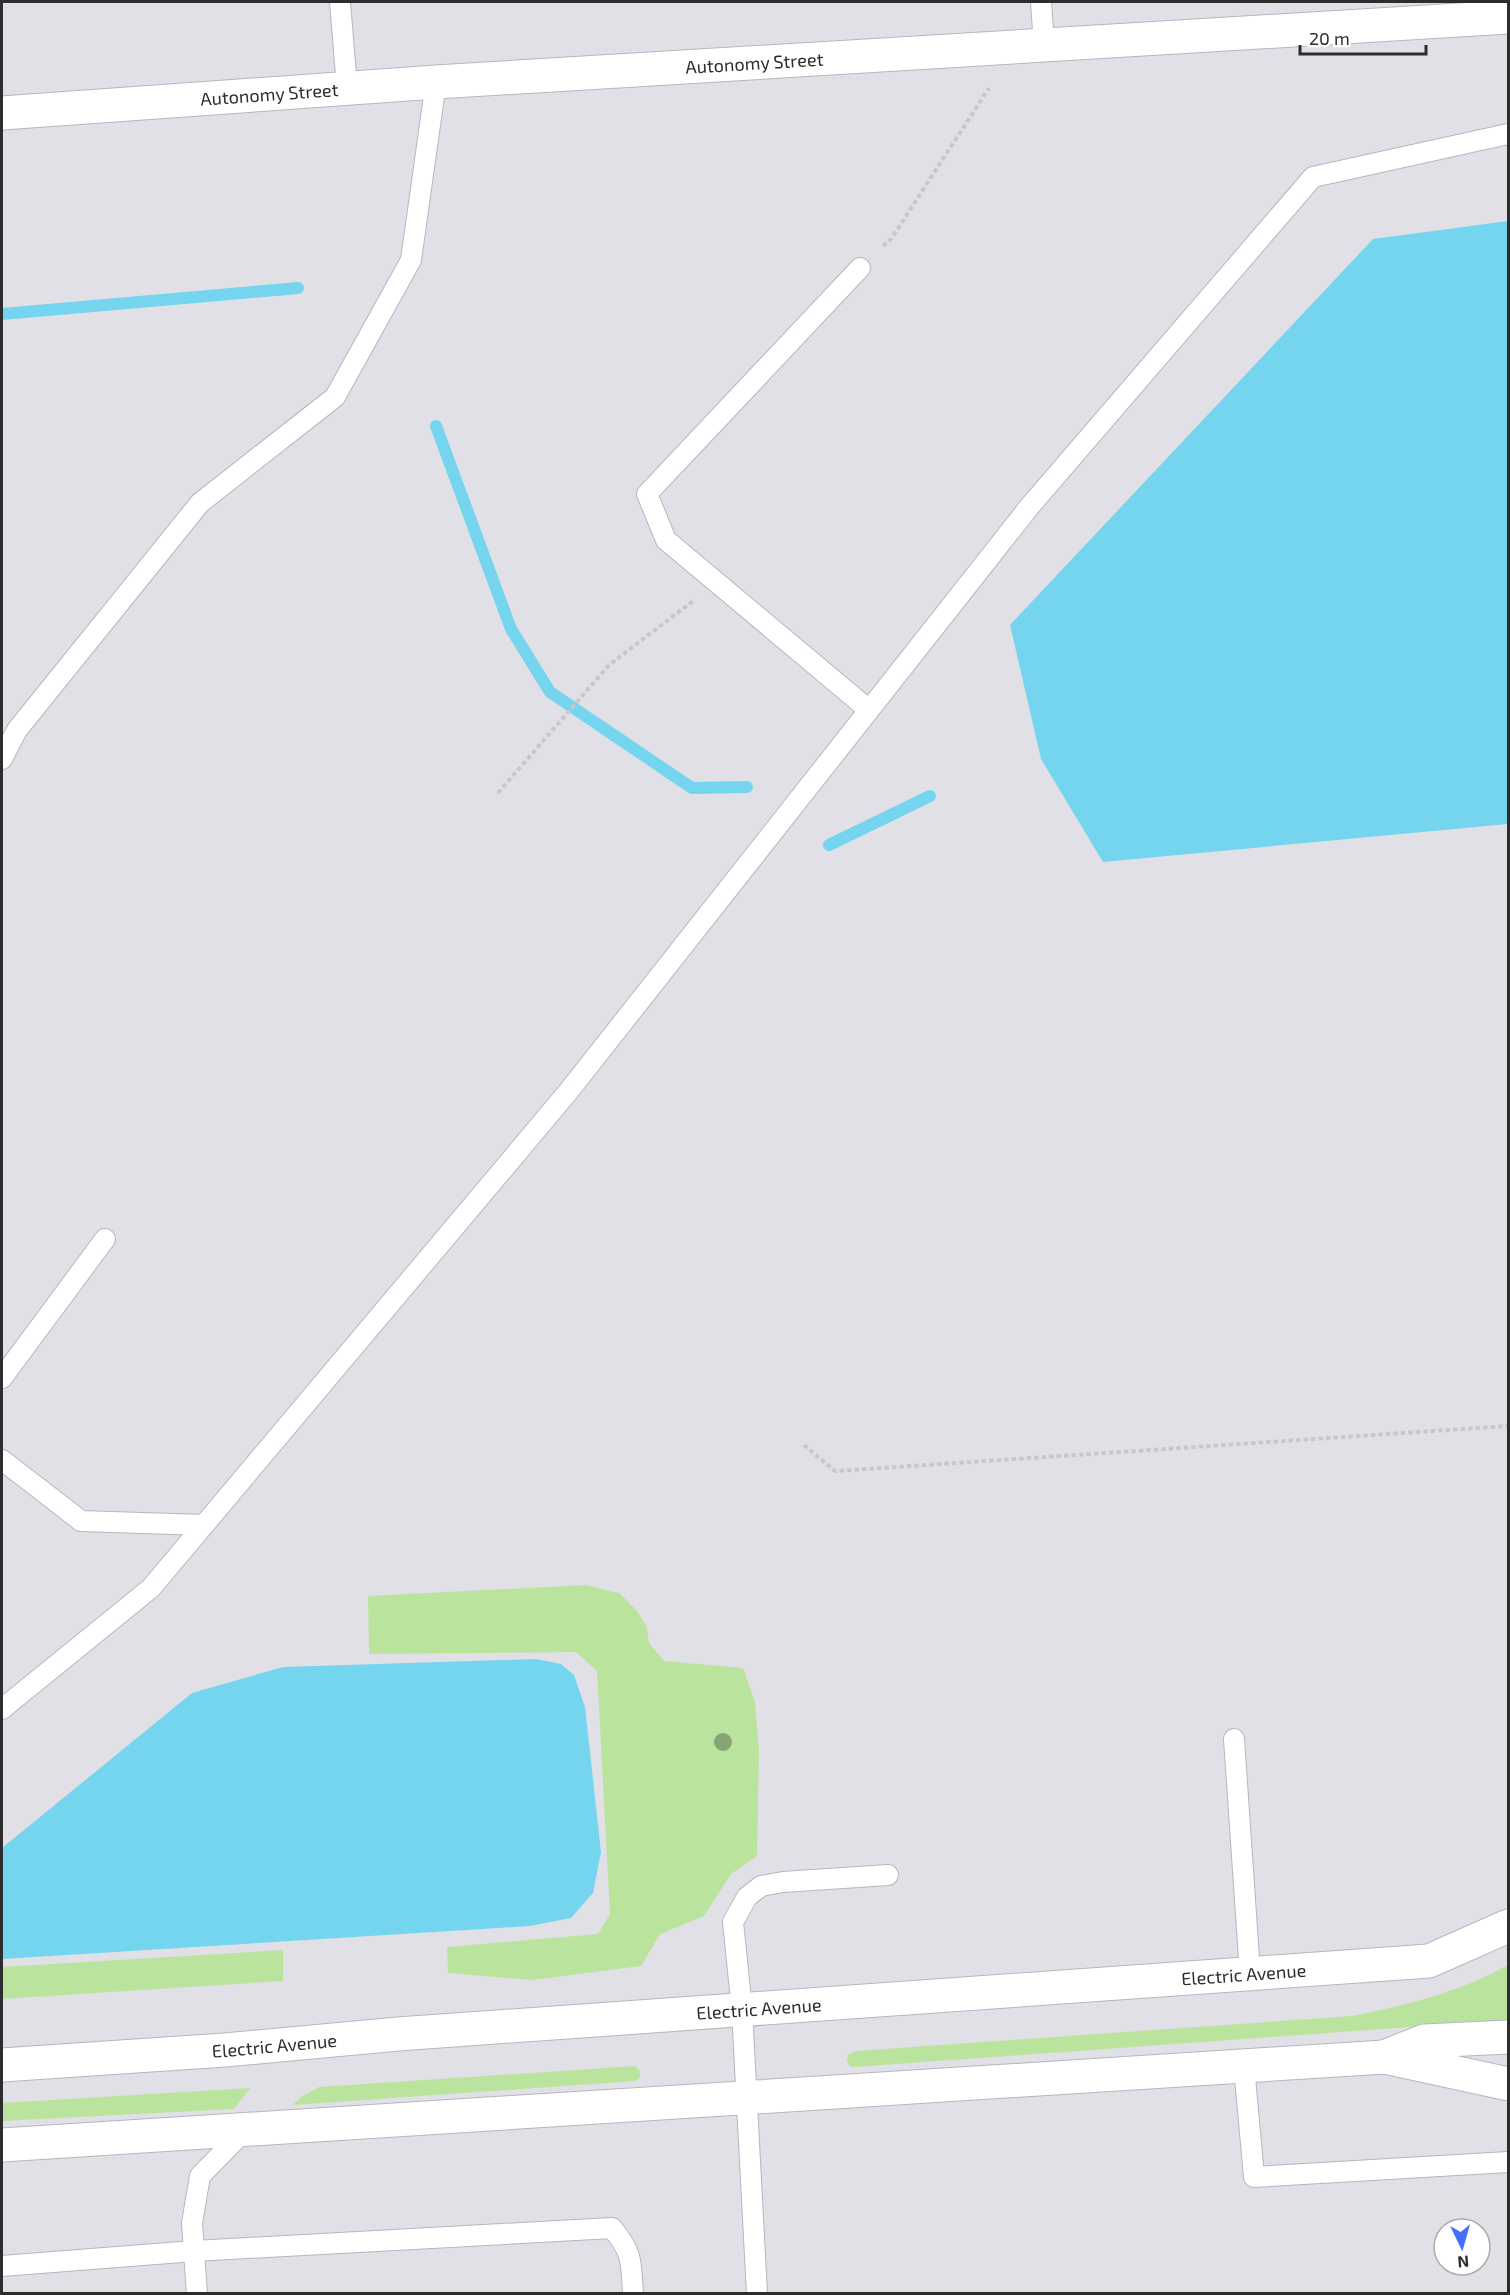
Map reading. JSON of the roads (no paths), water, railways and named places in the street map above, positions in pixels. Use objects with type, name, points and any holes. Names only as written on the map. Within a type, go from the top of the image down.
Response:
[{"type":"street","name":"Autonomy Street","points":[[2,113],[436,82],[1509,17]]},
{"type":"street","name":"Electric Avenue","points":[[2,2065],[225,2050],[398,2034],[1429,1961],[1509,1926]]},
{"type":"street","points":[[1384,2057],[1424,2041],[1509,2037]]},
{"type":"street","points":[[2,2145],[1384,2057],[1509,2084]]},
{"type":"lane","points":[[340,2],[347,88]]},
{"type":"lane","points":[[1041,2],[1044,45]]},
{"type":"lane","points":[[2,759],[17,730],[200,503],[335,397],[411,260],[436,82]]},
{"type":"lane","points":[[2,1709],[151,1588],[568,1092],[1030,506],[1313,177],[1509,134]]},
{"type":"lane","points":[[860,268],[647,494],[666,540],[869,710]]},
{"type":"lane","points":[[2,1378],[105,1239]]},
{"type":"lane","points":[[2,1460],[81,1521],[204,1525]]},
{"type":"lane","points":[[1234,1739],[1250,1973]]},
{"type":"lane","points":[[756,2294],[742,2010],[734,1922],[747,1897],[761,1886],[783,1882],[888,1875]]},
{"type":"lane","points":[[1244,2066],[1254,2177],[1509,2162]]},
{"type":"lane","points":[[197,2294],[192,2223],[200,2176],[245,2130]]},
{"type":"lane","points":[[2,2265],[194,2251],[612,2228],[625,2243],[631,2256],[633,2294]]},
{"type":"water","points":[[1508,221],[1508,824],[1103,862],[1041,759],[1010,625],[1373,239]]},
{"type":"water","points":[[536,1659],[561,1664],[574,1675],[585,1707],[601,1852],[593,1893],[571,1918],[530,1926],[2,1959],[2,1848],[192,1693],[283,1667]]},
{"type":"waterway","points":[[2,314],[298,288]]},
{"type":"waterway","points":[[436,426],[511,629],[550,692],[692,788],[747,787]]},
{"type":"waterway","points":[[829,845],[930,796]]}]
